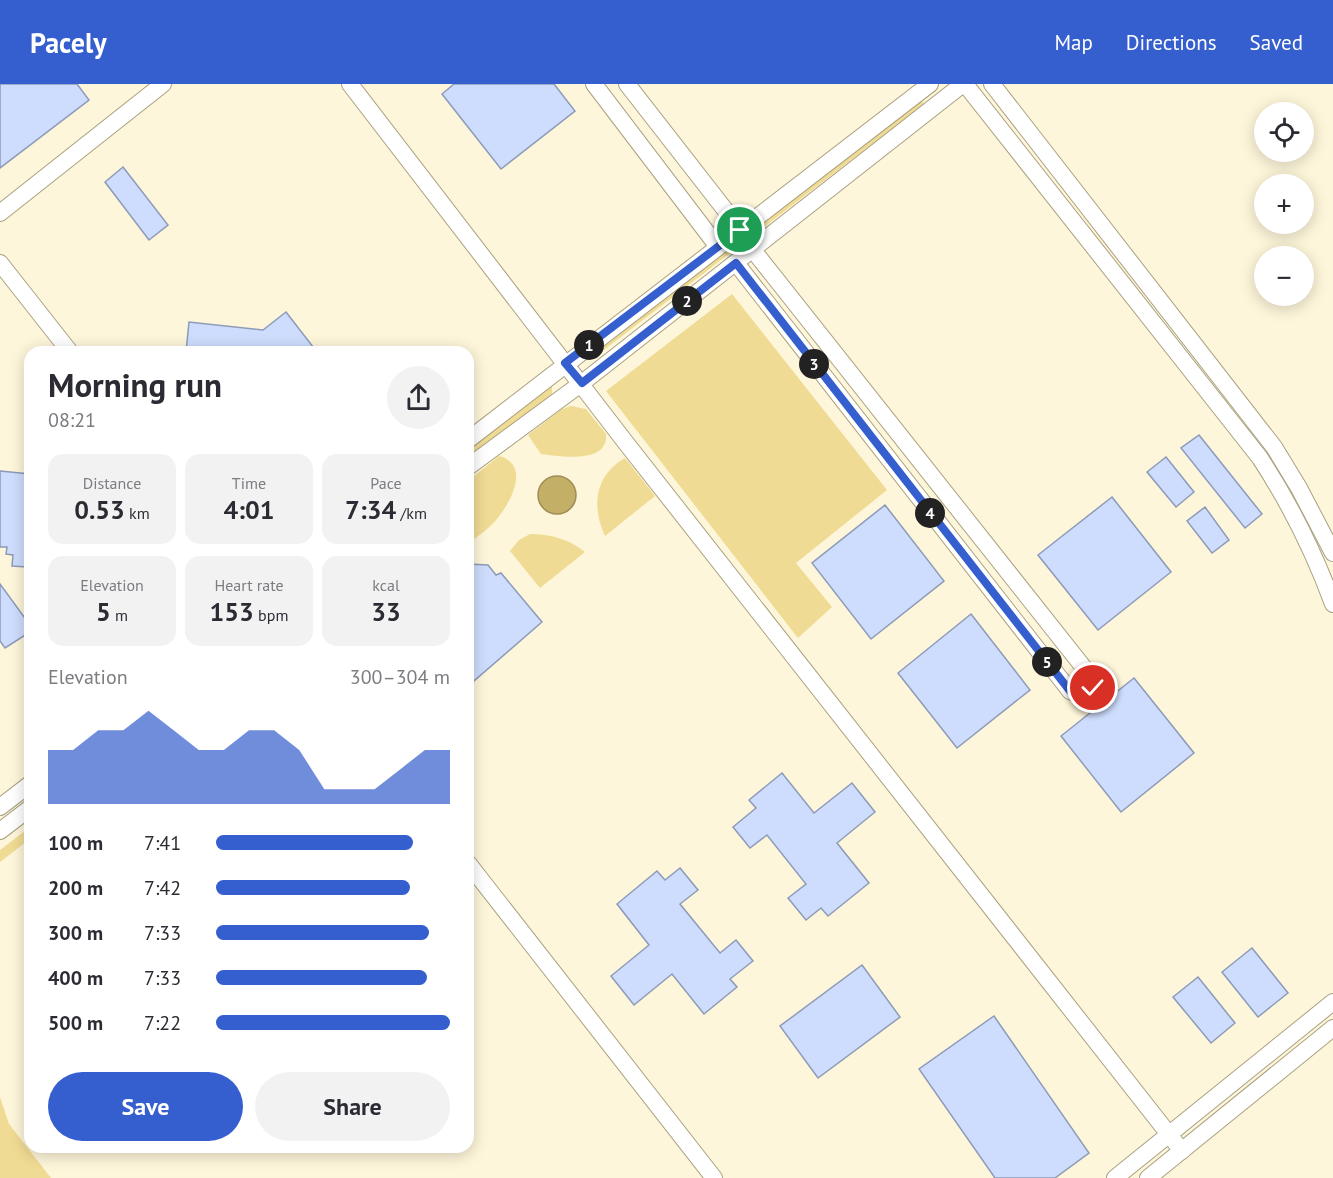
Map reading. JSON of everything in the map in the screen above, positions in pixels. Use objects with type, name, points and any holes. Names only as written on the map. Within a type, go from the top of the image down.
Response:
[{"type":"street","points":[[0,213],[163,84]]},
{"type":"street","points":[[350,84],[565,363],[1182,1151]]},
{"type":"street","points":[[594,84],[718,247]]},
{"type":"street","points":[[627,84],[740,230]]},
{"type":"street","points":[[474,435],[930,84]]},
{"type":"street","points":[[474,464],[582,383],[964,84],[1260,458],[1286,498],[1315,556],[1333,604]]},
{"type":"street","points":[[992,84],[1274,447],[1299,488],[1333,553]]},
{"type":"street","points":[[736,263],[1070,691],[1080,695],[1089,694],[1093,688],[1092,678],[753,250]]},
{"type":"street","points":[[0,263],[65,346]]},
{"type":"street","points":[[877,444],[894,427]]},
{"type":"street","points":[[949,537],[968,521]]},
{"type":"street","points":[[1028,638],[1049,624]]},
{"type":"street","points":[[0,807],[24,789]]},
{"type":"street","points":[[0,831],[24,813]]},
{"type":"street","points":[[474,870],[714,1178]]},
{"type":"street","points":[[1114,1178],[1333,1002]]},
{"type":"street","points":[[1148,1178],[1333,1028]]},
{"type":"shaded area","points":[[921,100],[924,104],[600,353],[598,350]]},
{"type":"shaded area","points":[[732,294],[887,490],[796,563],[832,607],[798,638],[606,391]]},
{"type":"shaded area","points":[[547,387],[552,387],[552,394],[474,454],[474,444]]},
{"type":"shaded area","points":[[571,406],[586,409],[606,434],[605,444],[600,450],[581,456],[541,454],[528,435],[562,409]]},
{"type":"shaded area","points":[[499,456],[514,466],[516,474],[516,482],[505,508],[497,519],[474,539],[474,476]]},
{"type":"shaded area","points":[[625,458],[655,496],[605,536],[598,514],[598,492],[607,473]]},
{"type":"shaded area","points":[[557,476],[570,482],[576,495],[570,508],[557,514],[544,508],[538,495],[544,482]]},
{"type":"shaded area","points":[[530,534],[559,538],[585,552],[540,588],[510,551],[519,540]]},
{"type":"shaded area","points":[[24,832],[24,844],[0,862],[0,850]]},
{"type":"shaded area","points":[[0,1097],[9,1124],[24,1143],[24,1153],[32,1153],[51,1178],[0,1178]]},
{"type":"building","points":[[0,84],[77,84],[89,100],[0,168]]},
{"type":"building","points":[[454,84],[554,84],[575,111],[501,169],[442,94]]},
{"type":"building","points":[[123,167],[168,225],[149,240],[105,182]]},
{"type":"building","points":[[286,312],[312,346],[187,346],[189,322],[263,330]]},
{"type":"building","points":[[1199,435],[1262,514],[1245,528],[1181,448]]},
{"type":"building","points":[[1166,457],[1194,492],[1176,507],[1147,472]]},
{"type":"building","points":[[0,471],[24,473],[24,567],[12,566],[13,555],[6,554],[7,547],[0,547]]},
{"type":"building","points":[[1112,497],[1171,572],[1098,630],[1038,555]]},
{"type":"building","points":[[885,505],[944,581],[871,639],[812,563]]},
{"type":"building","points":[[1205,507],[1229,540],[1212,553],[1187,521]]},
{"type":"building","points":[[474,564],[488,565],[496,575],[501,573],[542,622],[474,681]]},
{"type":"building","points":[[0,584],[24,617],[24,636],[5,648],[0,641]]},
{"type":"building","points":[[971,614],[1030,690],[957,748],[898,673]]},
{"type":"building","points":[[1134,678],[1194,753],[1121,812],[1061,736]]},
{"type":"building","points":[[782,773],[814,813],[852,783],[875,812],[837,843],[869,883],[828,916],[821,908],[806,920],[788,898],[806,884],[767,835],[750,848],[733,827],[756,808],[749,800]]},
{"type":"building","points":[[680,868],[698,890],[680,904],[720,953],[736,940],[753,961],[730,979],[737,987],[704,1014],[672,974],[634,1005],[611,976],[649,945],[617,904],[657,871],[665,880]]},
{"type":"building","points":[[1252,948],[1288,993],[1258,1017],[1222,972]]},
{"type":"building","points":[[862,965],[900,1017],[818,1078],[780,1026]]},
{"type":"building","points":[[1198,977],[1235,1023],[1211,1043],[1173,997]]},
{"type":"building","points":[[994,1016],[1089,1153],[1055,1178],[995,1178],[919,1069]]},
{"type":"route","points":[[740,230],[565,363],[582,383],[736,263],[1070,691],[1080,695],[1089,694],[1093,688]]}]
